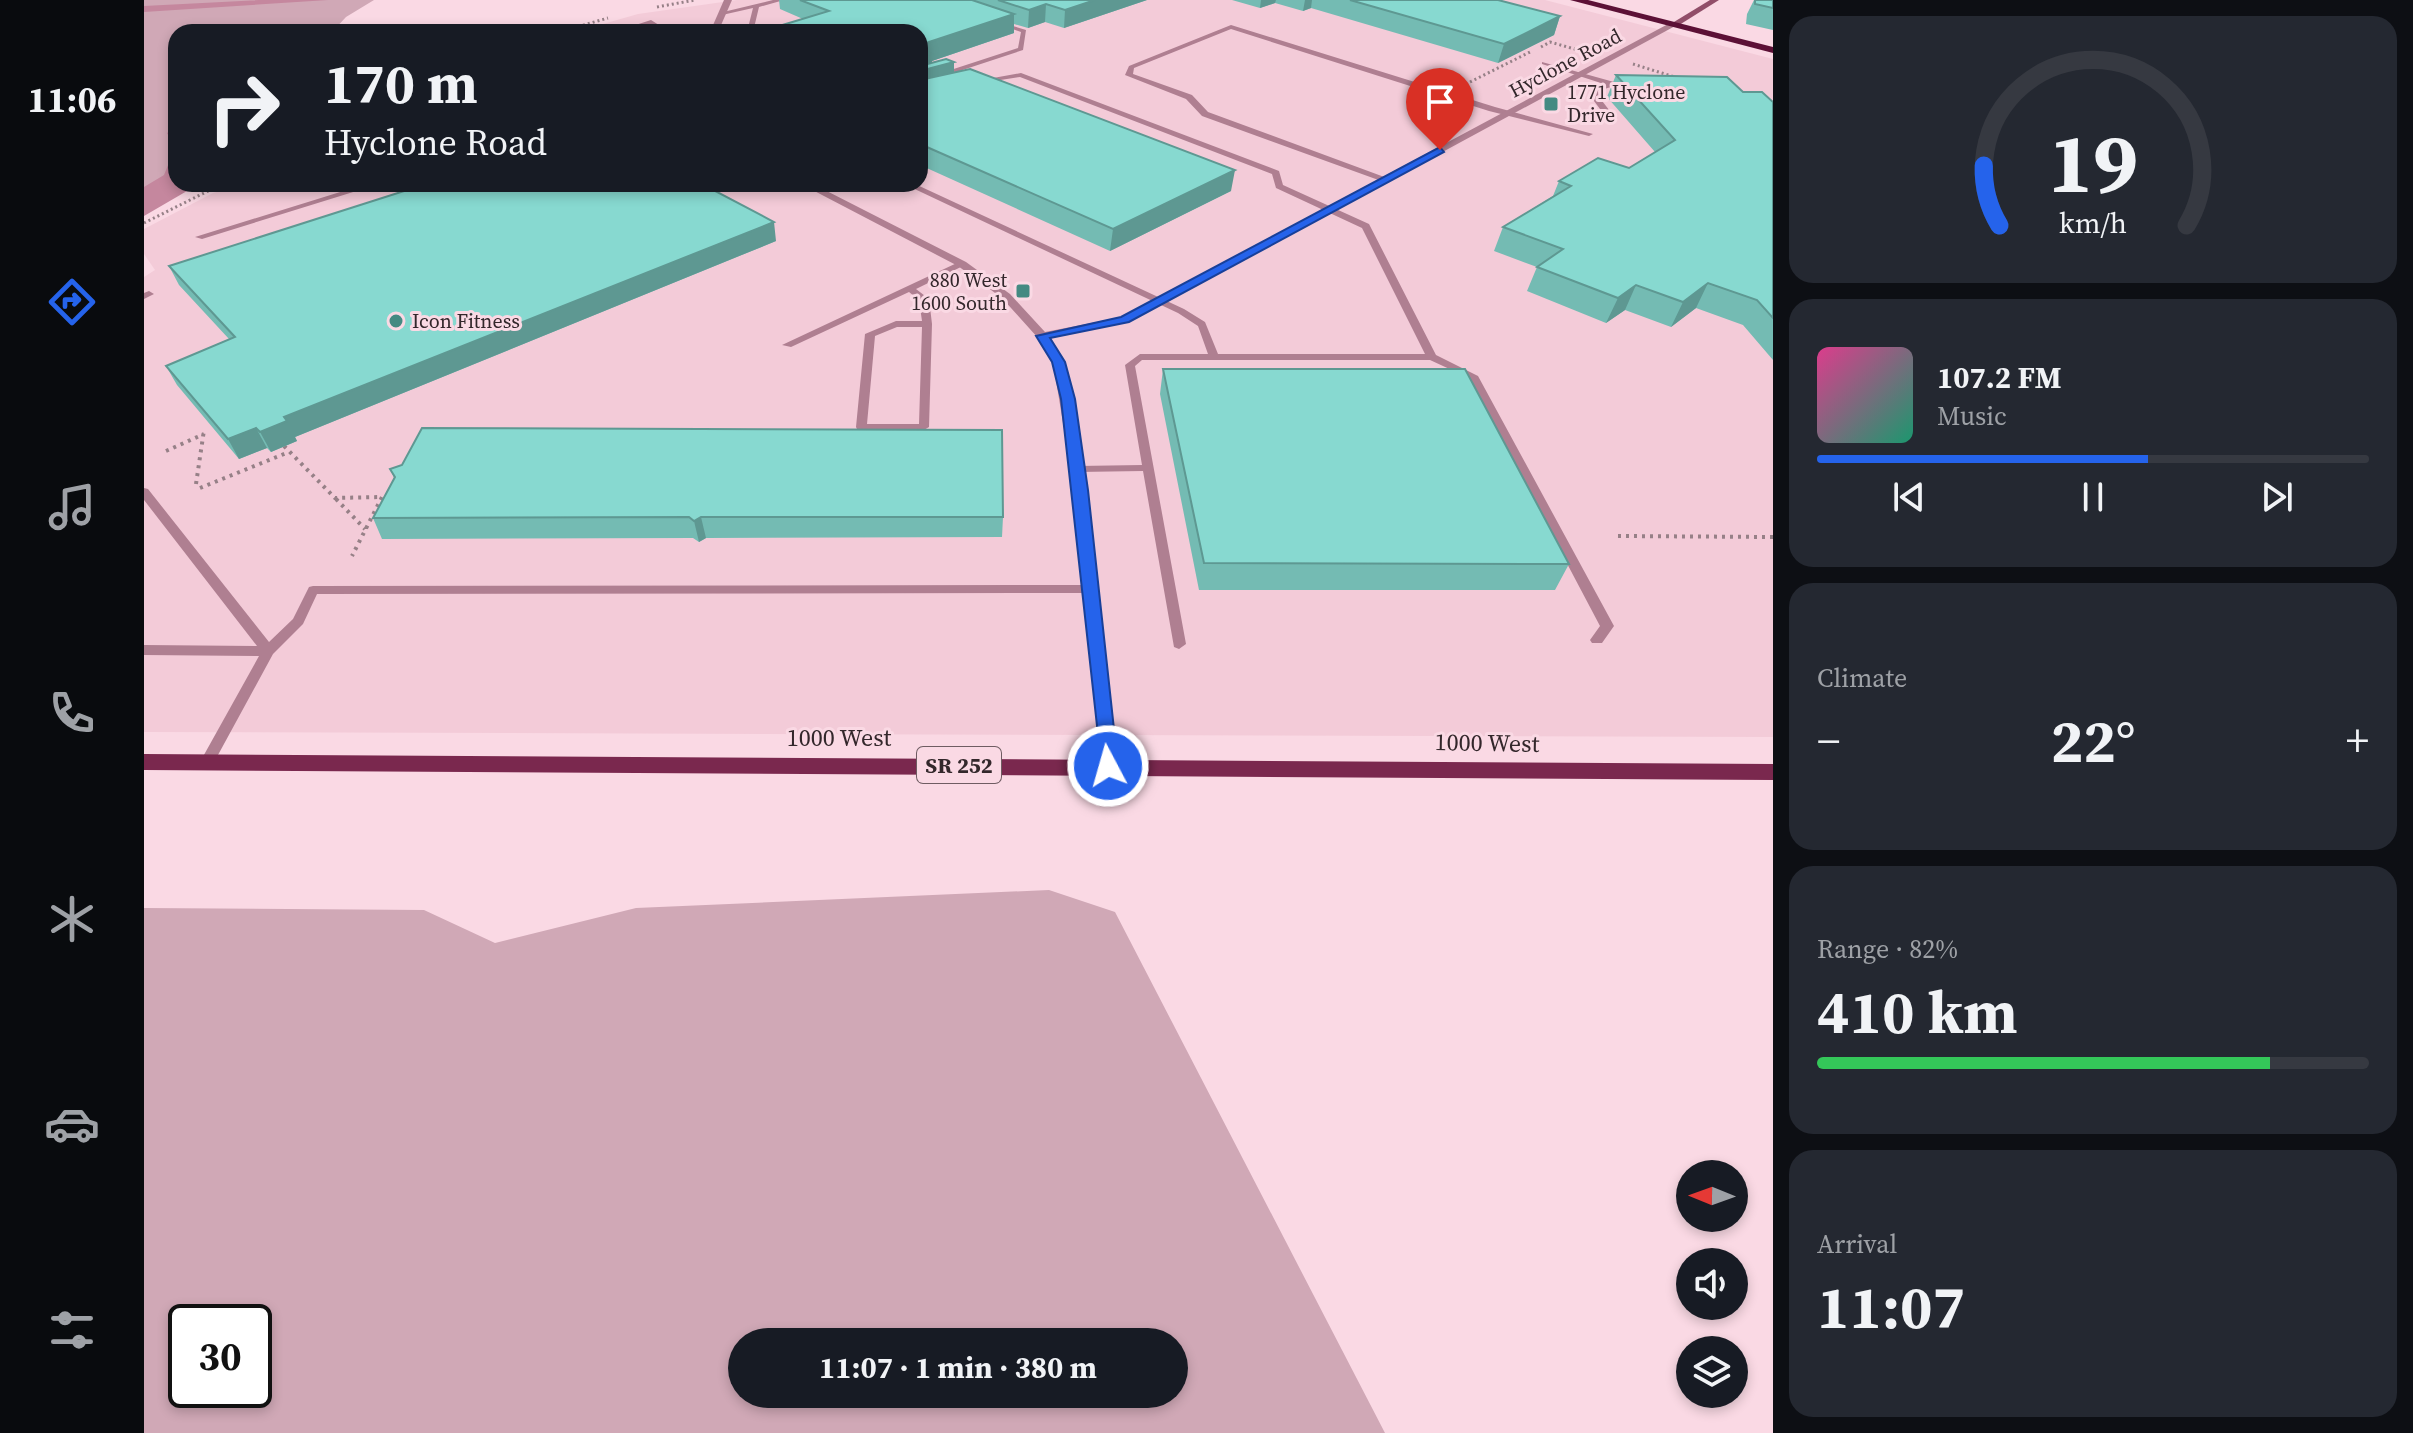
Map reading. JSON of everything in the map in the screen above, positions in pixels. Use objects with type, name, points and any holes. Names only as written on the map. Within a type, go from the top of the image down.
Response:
[{"type":"highway","points":[[1575,0],[1773,50]]},
{"type":"main road","name":"1000 West","points":[[144,762],[1773,772]]},
{"type":"street","points":[[717,24],[728,0]]},
{"type":"street","name":"Hyclone Road","points":[[1042,336],[1125,320],[1582,75],[1715,0]]},
{"type":"street","points":[[822,192],[962,264],[1006,296],[1042,336],[1059,362],[1078,469],[1108,766]]},
{"type":"lane","points":[[722,13],[781,0]]},
{"type":"lane","points":[[752,24],[756,7]]},
{"type":"lane","points":[[928,79],[1021,49],[1024,31],[985,17]]},
{"type":"lane","points":[[1384,180],[1205,114],[1189,97],[1129,75],[1131,67],[1231,27],[1509,113],[1589,134]]},
{"type":"lane","points":[[1544,63],[1611,84],[1624,84]]},
{"type":"lane","points":[[970,83],[1001,75],[1021,75],[1276,173],[1279,186],[1366,226],[1432,357]]},
{"type":"lane","points":[[1609,115],[1595,97],[1594,90],[1611,84]]},
{"type":"lane","points":[[199,237],[348,192]]},
{"type":"lane","points":[[925,192],[1202,324],[1214,357]]},
{"type":"lane","points":[[787,345],[962,264]]},
{"type":"lane","points":[[909,288],[924,299],[927,324],[924,427],[861,427],[870,334],[896,324],[927,324]]},
{"type":"lane","points":[[1179,644],[1130,365],[1140,357],[1432,357],[1473,376],[1607,626],[1597,640]]},
{"type":"lane","points":[[1078,469],[1149,468]]},
{"type":"lane","points":[[144,492],[268,651]]},
{"type":"lane","points":[[207,762],[268,651],[298,621],[313,590],[1090,589]]},
{"type":"lane","points":[[144,650],[268,651]]},
{"type":"path","points":[[1446,94],[1550,42],[1586,52]]},
{"type":"path","points":[[1629,63],[1686,82]]},
{"type":"path","points":[[144,223],[206,192]]},
{"type":"path","points":[[166,451],[204,432],[198,486],[289,452]]},
{"type":"path","points":[[284,446],[365,529]]},
{"type":"path","points":[[335,498],[382,497],[352,556]]},
{"type":"path","points":[[376,508],[389,500]]},
{"type":"path","points":[[1618,536],[1773,537]]},
{"type":"shaded area","points":[[144,0],[374,0],[339,24],[168,24],[168,190],[144,210]]},
{"type":"shaded area","points":[[328,0],[144,12],[144,6]]},
{"type":"shaded area","points":[[737,0],[1545,0],[1773,59],[1773,737],[144,732],[144,277],[155,270],[144,254],[144,229],[216,192],[928,192],[928,24],[603,24],[638,14]]},
{"type":"shaded area","points":[[168,165],[168,192],[185,192],[144,216],[144,187],[164,175]]},
{"type":"shaded area","points":[[1049,890],[1115,912],[1385,1433],[144,1433],[144,908],[424,910],[495,943],[636,908]]},
{"type":"building","points":[[800,0],[972,0],[1014,14],[928,42],[928,24],[786,24],[829,11]]},
{"type":"building","points":[[998,0],[1095,0],[1065,10],[1046,4],[1029,10]]},
{"type":"building","points":[[1350,0],[1498,0],[1560,16],[1504,44]]},
{"type":"building","points":[[1755,0],[1773,0],[1773,8],[1755,4]]},
{"type":"building","points":[[946,59],[954,62],[928,69],[928,64]]},
{"type":"building","points":[[970,69],[1235,170],[1113,229],[928,148],[928,78]]},
{"type":"building","points":[[1616,75],[1727,77],[1743,92],[1762,92],[1773,102],[1773,318],[1757,300],[1708,283],[1683,302],[1636,285],[1618,298],[1537,267],[1563,249],[1503,227],[1571,186],[1559,181],[1598,158],[1629,168],[1675,140]]},
{"type":"building","name":"Icon Fitness","points":[[401,192],[717,192],[774,222],[284,417],[287,421],[260,432],[256,428],[228,439],[166,366],[235,337],[169,266]]},
{"type":"building","points":[[1163,369],[1465,369],[1569,564],[1204,563]]},
{"type":"building","points":[[422,428],[1002,430],[1003,517],[701,517],[694,521],[689,517],[373,518],[395,477],[390,469],[402,465]]},
{"type":"place","name":"1771 Hyclone Drive","points":[[1551,104]]},
{"type":"place","name":"880 West 1600 South","points":[[1023,291]]},
{"type":"place","name":"Icon Fitness","points":[[396,321]]},
{"type":"route","points":[[1108,766],[1081,490],[1068,399],[1059,362],[1042,336],[1125,320],[1440,150]]}]
